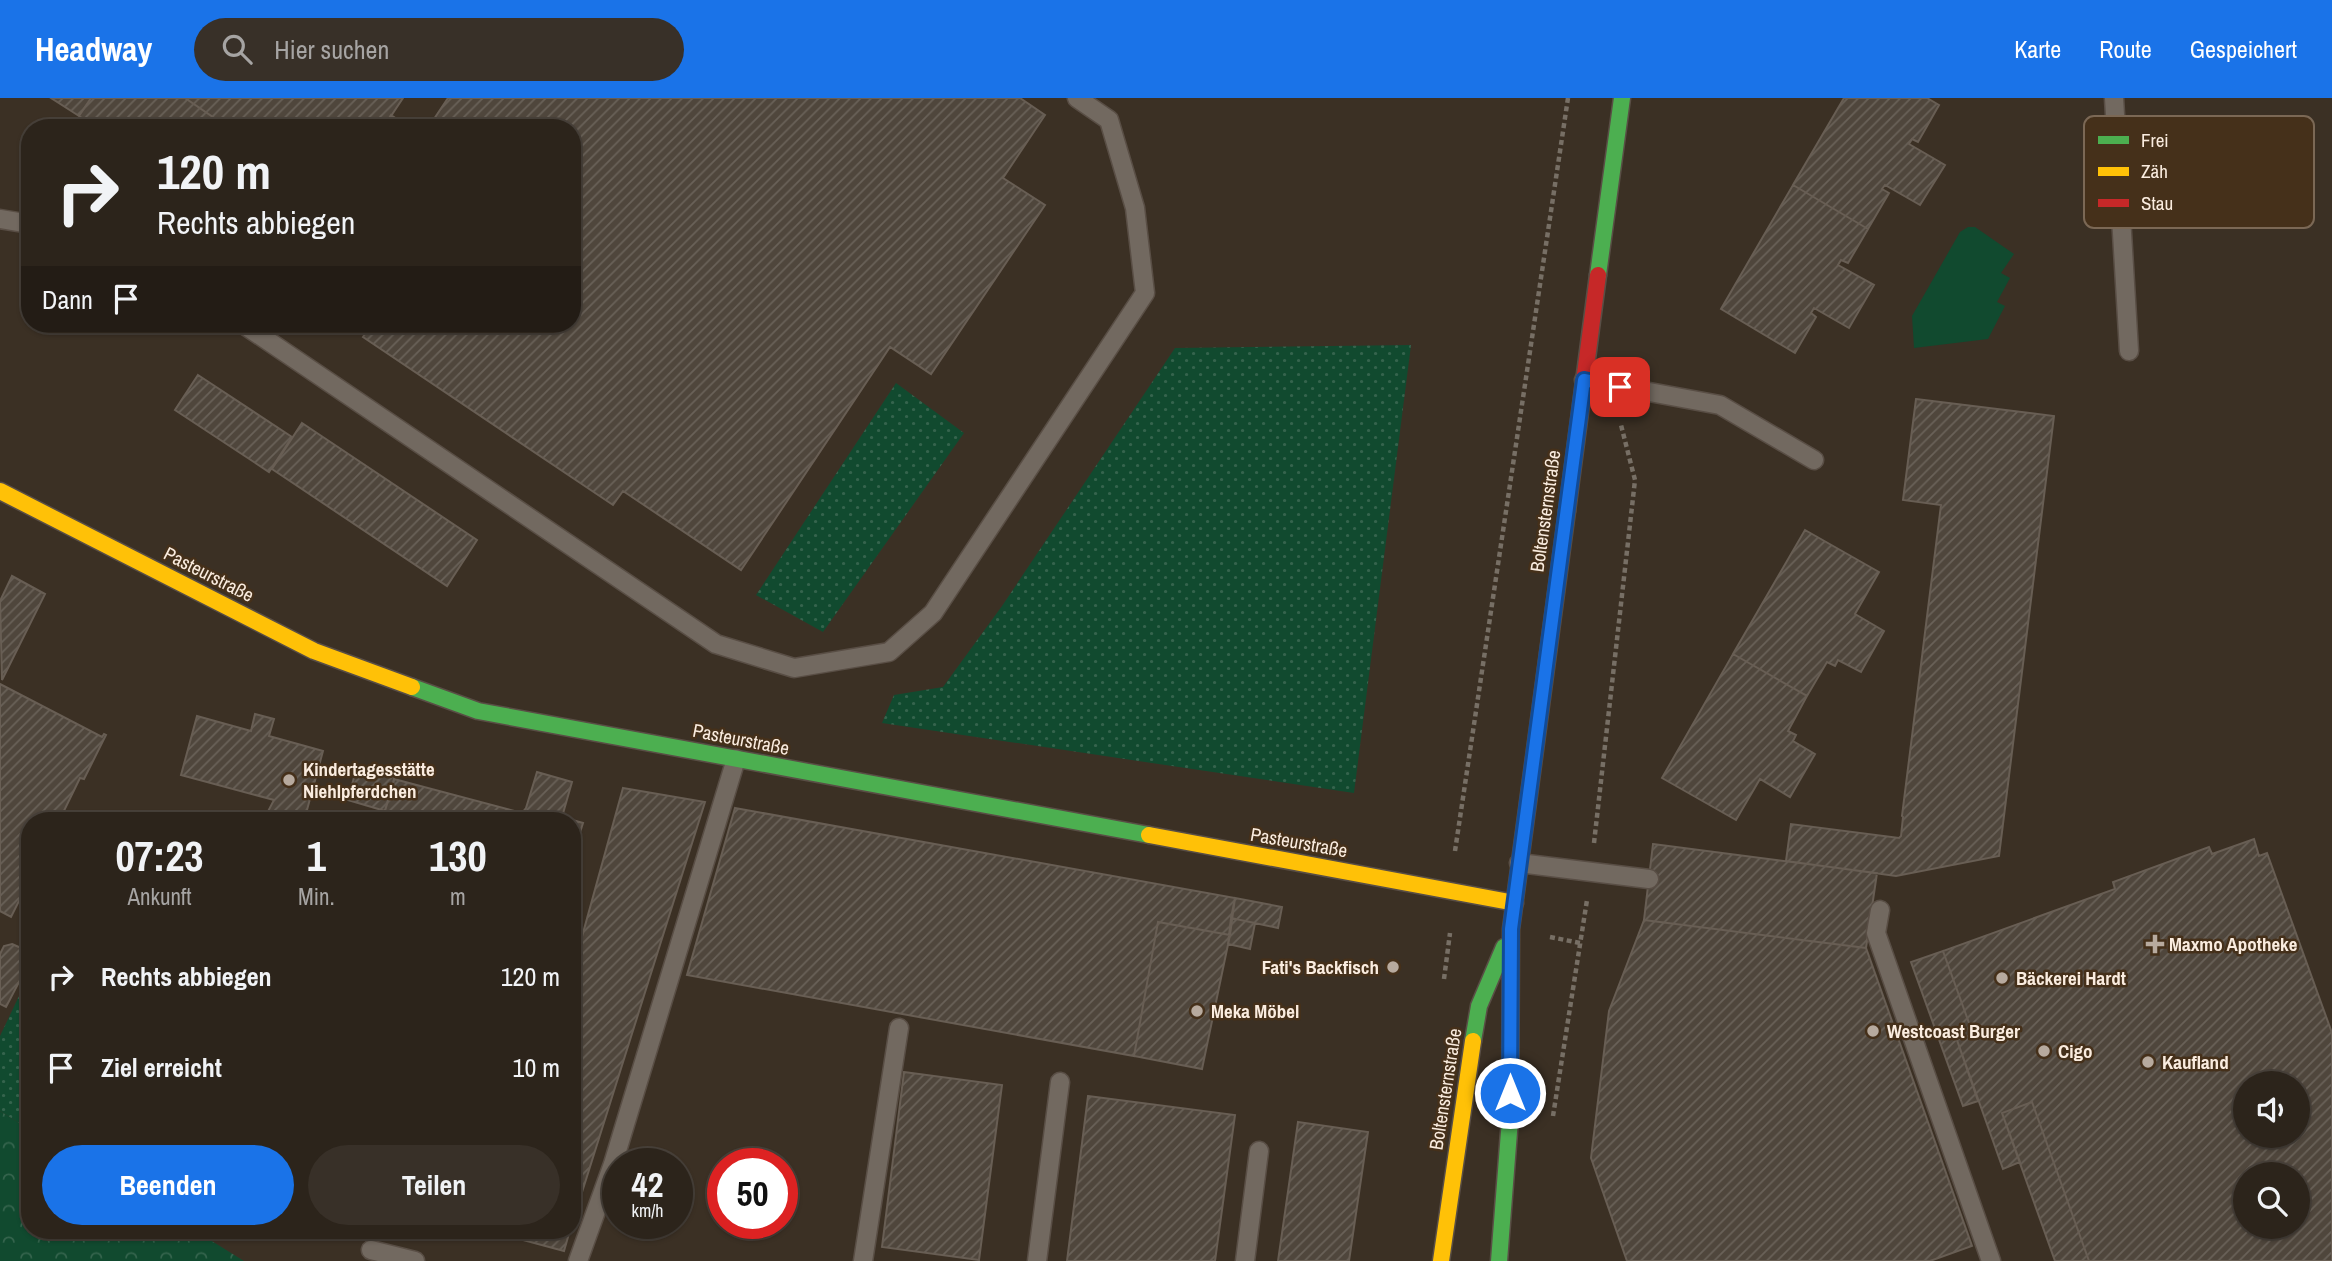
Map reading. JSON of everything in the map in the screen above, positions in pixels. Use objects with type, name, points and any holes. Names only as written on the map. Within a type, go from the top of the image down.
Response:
[{"type":"street","name":"Boltensternstraße","points":[[1499,1261],[1510,1119],[1511,929],[1622,98]]},
{"type":"street","name":"Pasteurstraße","points":[[0,491],[314,651],[478,711],[1515,903]]},
{"type":"street","name":"Boltensternstraße","points":[[1441,1261],[1479,1006],[1511,929]]},
{"type":"lane","points":[[256,333],[716,645],[794,668],[889,652],[933,613],[1145,293],[1135,208],[1109,120],[1077,98]]},
{"type":"lane","points":[[2114,98],[2115,116]]},
{"type":"lane","points":[[0,219],[21,222]]},
{"type":"lane","points":[[2122,228],[2129,351]]},
{"type":"lane","points":[[1584,380],[1720,405],[1814,460]]},
{"type":"lane","points":[[578,1261],[613,1164],[736,759]]},
{"type":"lane","points":[[1519,863],[1648,879]]},
{"type":"lane","points":[[1880,910],[1875,933],[1991,1261]]},
{"type":"lane","points":[[863,1261],[899,1028]]},
{"type":"lane","points":[[1037,1261],[1060,1082]]},
{"type":"lane","points":[[1245,1261],[1259,1151]]},
{"type":"lane","points":[[371,1250],[415,1261]]},
{"type":"path","points":[[1443,988],[1452,919],[1456,846],[1568,98]]},
{"type":"path","points":[[1551,1129],[1591,873],[1634,480],[1617,408],[1620,387]]},
{"type":"green space","points":[[1968,227],[1975,227],[2014,254],[2001,273],[2010,278],[1997,302],[2005,306],[1988,339],[1914,348],[1912,316],[1960,232]]},
{"type":"green space","points":[[1411,345],[1354,793],[882,723],[894,695],[943,687],[1002,606],[1175,348]]},
{"type":"green space","points":[[896,383],[964,433],[823,632],[756,595]]},
{"type":"green space","points":[[21,992],[21,1124],[0,1111],[0,1036]]},
{"type":"green space","points":[[0,1111],[21,1124],[21,1239],[209,1239],[244,1261],[0,1261]]},
{"type":"building","points":[[51,98],[91,98],[79,116]]},
{"type":"building","points":[[91,98],[185,98],[216,119],[83,119],[79,116]]},
{"type":"building","points":[[185,98],[403,98],[389,119],[216,119]]},
{"type":"building","points":[[448,98],[1020,98],[1045,115],[1003,178],[1045,205],[931,374],[890,347],[741,570],[623,491],[613,505],[363,337],[366,333],[581,333],[581,119],[434,119]]},
{"type":"building","points":[[1844,98],[1927,98],[1939,105],[1918,142],[1912,139],[1909,144],[1945,165],[1920,205],[1885,185],[1882,189],[1889,193],[1868,229],[1793,185]]},
{"type":"building","points":[[1793,185],[1868,229],[1848,263],[1841,260],[1838,265],[1874,285],[1849,328],[1814,308],[1811,313],[1816,317],[1795,353],[1721,309]]},
{"type":"building","points":[[198,375],[292,437],[269,472],[175,410]]},
{"type":"building","points":[[1916,399],[2054,416],[1999,856],[1896,876],[1786,861],[1791,824],[1899,838],[1901,836],[1941,505],[1903,500]]},
{"type":"building","points":[[302,423],[477,540],[447,586],[272,469]]},
{"type":"building","points":[[1805,530],[1879,572],[1855,614],[1884,631],[1861,672],[1838,660],[1835,666],[1827,662],[1807,696],[1733,654]]},
{"type":"building","points":[[12,576],[45,594],[2,680],[0,601]]},
{"type":"building","points":[[1733,654],[1807,696],[1788,731],[1796,735],[1793,741],[1815,754],[1790,797],[1760,779],[1736,820],[1662,778]]},
{"type":"building","points":[[0,684],[102,737],[106,735],[63,812],[21,812],[21,897],[11,917],[0,911]]},
{"type":"building","points":[[255,714],[274,719],[269,736],[323,751],[306,812],[268,812],[274,800],[181,775],[197,716],[251,731]]},
{"type":"building","points":[[357,766],[395,777],[385,811],[348,800]]},
{"type":"building","points":[[537,772],[572,782],[563,812],[523,812]]},
{"type":"building","points":[[394,779],[518,812],[385,812]]},
{"type":"building","points":[[623,788],[705,802],[581,1195],[581,940]]},
{"type":"building","points":[[735,808],[1235,898],[1230,935],[1158,922],[1134,1056],[687,975]]},
{"type":"building","name":"Kaufland","points":[[2254,839],[2259,856],[2267,853],[2332,1033],[2332,1261],[2089,1261],[2032,1102],[2002,1113],[2020,1162],[2003,1169],[1957,1040],[1973,1034],[1943,951],[2115,889],[2113,882],[2209,847],[2212,854]]},
{"type":"building","points":[[1653,844],[1877,873],[1866,948],[1644,920]]},
{"type":"building","points":[[1235,898],[1282,907],[1278,928],[1231,918]]},
{"type":"building","points":[[1231,918],[1255,923],[1250,949],[1228,944]]},
{"type":"building","points":[[1644,920],[1866,948],[1972,1246],[1930,1261],[1627,1261],[1591,1158],[1609,1011]]},
{"type":"building","points":[[1158,922],[1230,935],[1202,1069],[1134,1056]]},
{"type":"building","points":[[12,944],[21,948],[21,978],[6,1007],[0,1004],[0,954],[4,946]]},
{"type":"building","points":[[1943,951],[1973,1034],[1957,1040],[1978,1101],[1963,1106],[1911,962]]},
{"type":"building","points":[[904,1072],[1002,1085],[979,1260],[882,1247]]},
{"type":"building","points":[[1088,1096],[1235,1115],[1215,1261],[1067,1261]]},
{"type":"building","points":[[2032,1102],[2089,1261],[2055,1261],[2002,1113]]},
{"type":"building","points":[[1298,1122],[1368,1132],[1349,1261],[1278,1261]]},
{"type":"building","points":[[519,1239],[567,1239],[564,1251]]},
{"type":"traffic: fast","points":[[1598,275],[1622,98]]},
{"type":"traffic: fast","points":[[1499,1261],[1510,1119],[1511,929],[1567,511]]},
{"type":"traffic: fast","points":[[412,687],[478,711],[1149,835]]},
{"type":"traffic: fast","points":[[1473,1041],[1479,1006],[1504,947]]},
{"type":"traffic: slow","points":[[0,491],[314,651],[412,687]]},
{"type":"traffic: slow","points":[[1149,835],[1515,903]]},
{"type":"traffic: slow","points":[[1441,1261],[1473,1041]]},
{"type":"traffic: jam","points":[[1567,511],[1598,275]]},
{"type":"place","name":"Kindertagesstätte Niehlpferdchen","points":[[289,780]]},
{"type":"place","name":"Maxmo Apotheke","points":[[2155,944]]},
{"type":"place","name":"Fati's Backfisch","points":[[1393,967]]},
{"type":"place","name":"Bäckerei Hardt","points":[[2002,978]]},
{"type":"place","name":"Meka Möbel","points":[[1197,1011]]},
{"type":"place","name":"Westcoast Burger","points":[[1873,1031]]},
{"type":"place","name":"Cigo","points":[[2044,1051]]},
{"type":"place","name":"Kaufland","points":[[2148,1062]]},
{"type":"route","points":[[1510,1093],[1511,929],[1584,380],[1620,387]]}]
